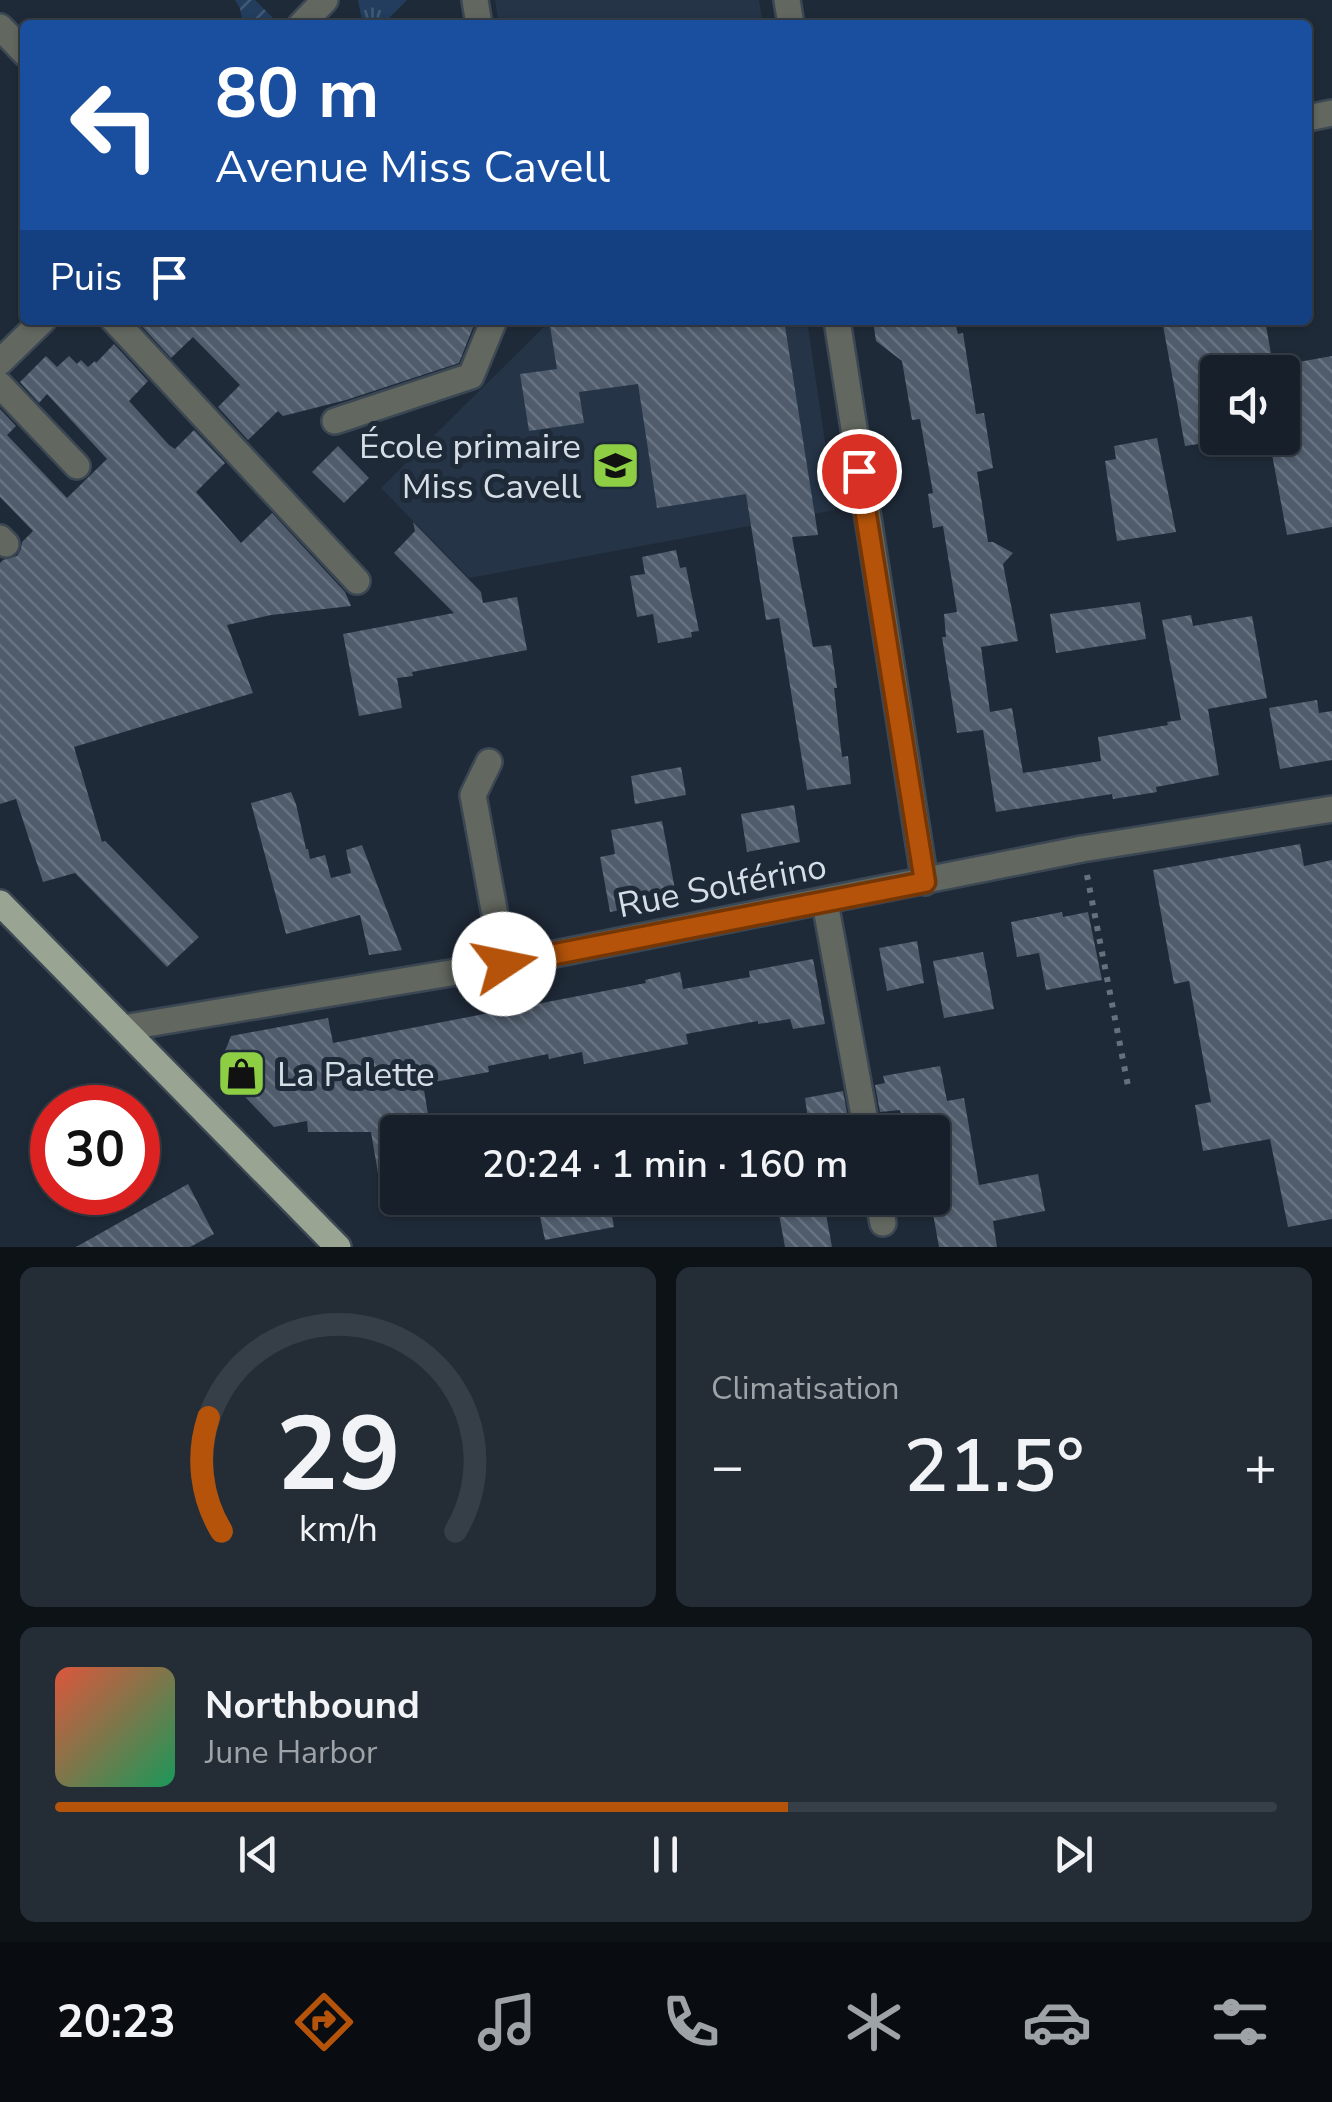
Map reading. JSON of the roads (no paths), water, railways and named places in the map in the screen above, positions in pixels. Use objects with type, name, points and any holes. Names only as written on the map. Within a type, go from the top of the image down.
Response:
[{"type":"main road","points":[[0,903],[338,1247]]},
{"type":"street","points":[[305,20],[326,0]]},
{"type":"street","points":[[0,28],[20,48]]},
{"type":"street","points":[[0,362],[38,325]]},
{"type":"street","points":[[119,325],[357,581]]},
{"type":"street","points":[[335,421],[471,376],[492,325]]},
{"type":"street","points":[[837,325],[925,882]]},
{"type":"street","points":[[0,384],[77,466]]},
{"type":"street","points":[[489,762],[473,795],[504,964]]},
{"type":"street","name":"Rue Solférino","points":[[124,1028],[504,964],[1082,849],[1332,808]]},
{"type":"street","points":[[825,902],[864,1115]]},
{"type":"place","name":"École primaire Miss Cavell","points":[[616,466]]},
{"type":"place","name":"La Palette","points":[[242,1074]]}]
